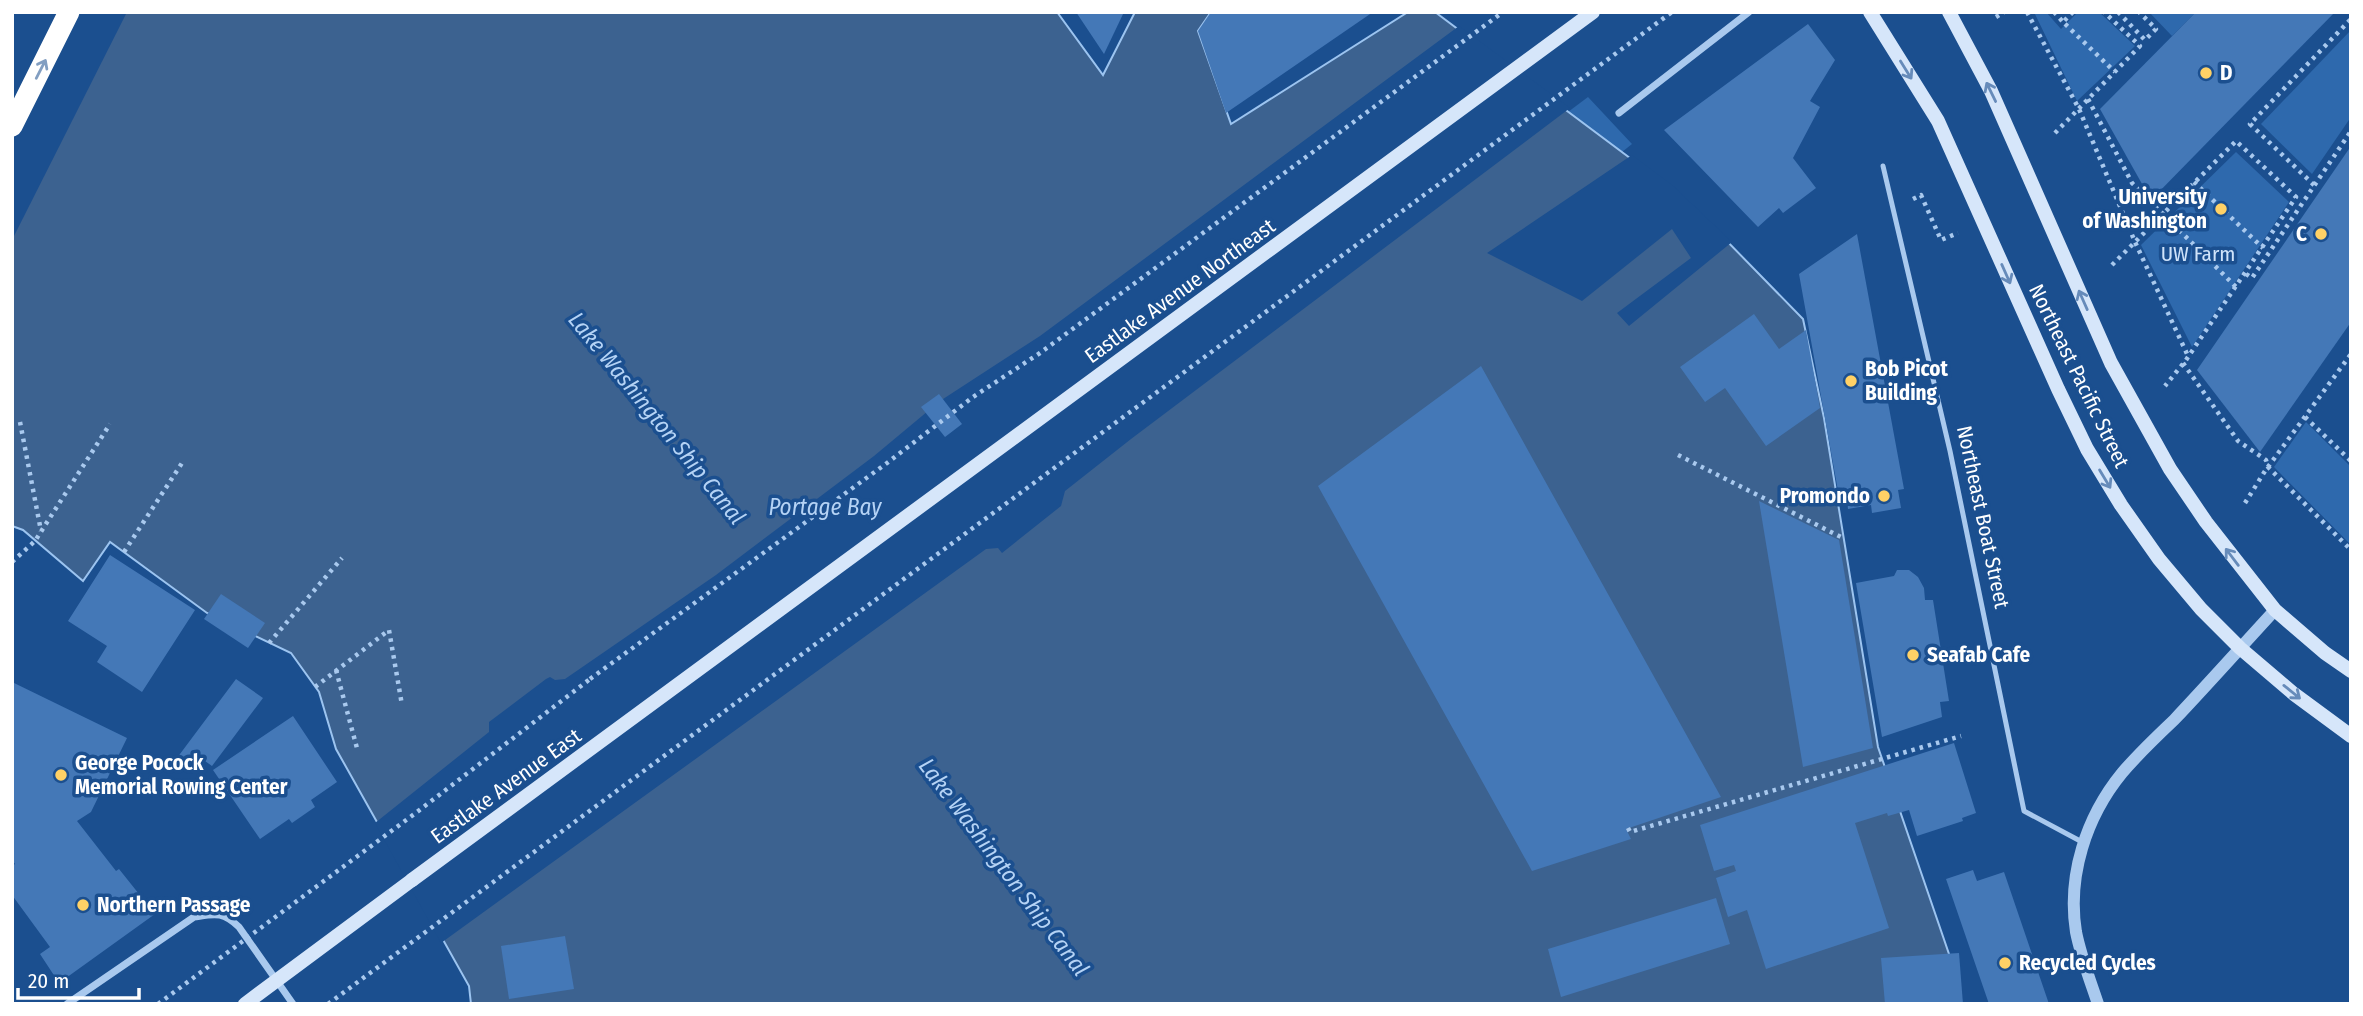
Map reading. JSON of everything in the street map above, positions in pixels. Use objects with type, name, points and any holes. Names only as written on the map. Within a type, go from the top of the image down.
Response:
[{"type":"highway","points":[[12,126],[69,12]]},
{"type":"main road","name":"Eastlake Avenue Northeast","points":[[791,602],[1593,12]]},
{"type":"main road","name":"Northeast Pacific Street","points":[[1870,12],[1938,121],[2052,376],[2087,449],[2120,505],[2159,559],[2201,609],[2240,648],[2294,694],[2351,736]]},
{"type":"main road","name":"Northeast Pacific Street","points":[[1949,12],[1991,91],[2111,363],[2170,469],[2206,522],[2275,610],[2325,653],[2351,671]]},
{"type":"main road","name":"Eastlake Avenue East","points":[[245,1004],[791,602]]},
{"type":"street","points":[[1619,113],[1749,12]]},
{"type":"street","points":[[2098,1004],[2082,959],[2074,901],[2076,872],[2093,818],[2123,772],[2275,610]]},
{"type":"street","points":[[66,1004],[194,917],[218,914],[229,918],[239,927],[293,1004]]},
{"type":"lane","name":"Northeast Boat Street","points":[[1883,166],[1950,450],[2024,811],[2084,842]]},
{"type":"path","points":[[158,1004],[590,679],[887,463],[973,397],[1040,353],[1503,12]]},
{"type":"path","points":[[328,1004],[1672,12]]},
{"type":"path","points":[[1996,16],[2004,12]]},
{"type":"path","points":[[2027,12],[2078,109],[2135,242],[2189,356]]},
{"type":"path","points":[[2054,12],[2115,72]]},
{"type":"path","points":[[2063,22],[2073,12]]},
{"type":"path","points":[[2056,133],[2140,46],[2104,12]]},
{"type":"path","points":[[2119,12],[2146,40],[2156,29],[2139,12]]},
{"type":"path","points":[[2314,185],[2250,124],[2351,19]]},
{"type":"path","points":[[2088,99],[2132,183],[2237,288]]},
{"type":"path","points":[[2246,274],[2252,278],[2351,131]]},
{"type":"path","points":[[2112,265],[2236,141],[2297,197],[2237,288],[2165,386]]},
{"type":"path","points":[[2194,182],[2263,248]]},
{"type":"path","points":[[1921,195],[1941,240],[1958,233]]},
{"type":"path","points":[[2245,503],[2268,467],[2351,354]]},
{"type":"path","points":[[2183,363],[2238,441],[2266,460],[2268,467],[2351,550]]},
{"type":"path","points":[[2305,417],[2351,461]]},
{"type":"path","points":[[20,422],[41,532]]},
{"type":"path","points":[[12,562],[35,541],[110,424]]},
{"type":"path","points":[[1678,455],[1843,538]]},
{"type":"path","points":[[124,552],[182,463]]},
{"type":"path","points":[[269,643],[342,558]]},
{"type":"path","points":[[314,687],[389,630],[402,705]]},
{"type":"path","points":[[336,670],[358,752]]},
{"type":"path","points":[[1628,828],[1630,832],[1961,736]]},
{"type":"green space","points":[[2034,12],[2046,12],[2061,29],[2078,12],[2099,12],[2135,46],[2077,101]]},
{"type":"green space","points":[[2149,12],[2196,12],[2172,36]]},
{"type":"green space","points":[[2351,30],[2351,117],[2312,174],[2261,124]]},
{"type":"green space","points":[[1588,97],[1632,144],[1622,152],[1568,112]]},
{"type":"green space","name":"UW Farm","points":[[2236,152],[2289,202],[2192,347],[2141,245]]},
{"type":"green space","points":[[2306,422],[2351,467],[2351,545],[2274,467]]},
{"type":"water","name":"Portage Bay","points":[[12,12],[1057,12],[1103,75],[1135,12],[1211,12],[1198,31],[1231,124],[1408,12],[1435,12],[1670,188],[1719,233],[1803,319],[1824,418],[1878,747],[1949,954],[1955,1004],[471,1004],[469,986],[336,749],[319,692],[291,653],[207,613],[110,542],[83,581],[23,530],[12,526]]},
{"type":"pier","points":[[12,12],[127,12],[12,240]]},
{"type":"pier","points":[[1459,26],[1570,108],[1131,439],[1065,491],[1061,506],[1002,553],[998,548],[986,549],[441,943],[375,823],[489,732],[489,722],[546,679],[565,679],[716,575],[874,456],[940,401],[1040,336]]},
{"type":"pier","points":[[1632,155],[1672,185],[1732,242],[1629,326],[1617,313],[1691,258],[1672,229],[1582,301],[1487,253]]},
{"type":"building","points":[[1076,12],[1124,12],[1104,54]]},
{"type":"building","points":[[1211,12],[1373,12],[1226,113],[1198,31]]},
{"type":"building","name":"D","points":[[2196,12],[2335,12],[2151,200],[2100,109]]},
{"type":"building","points":[[1808,24],[1835,60],[1810,101],[1820,107],[1793,158],[1816,188],[1783,213],[1779,208],[1758,227],[1664,130]]},
{"type":"building","name":"C","points":[[2351,146],[2351,322],[2260,452],[2197,370]]},
{"type":"building","name":"Bob Picot Building","points":[[1857,234],[1904,489],[1898,490],[1901,508],[1872,513],[1871,505],[1848,509],[1847,500],[1840,502],[1799,274]]},
{"type":"building","points":[[1754,314],[1779,349],[1806,330],[1820,408],[1766,446],[1725,388],[1705,402],[1680,367]]},
{"type":"building","points":[[1481,366],[1721,797],[1626,829],[1631,839],[1532,871],[1318,486]]},
{"type":"building","points":[[939,394],[962,424],[945,437],[921,407]]},
{"type":"building","points":[[1759,501],[1839,540],[1873,748],[1803,767]]},
{"type":"building","points":[[110,555],[195,610],[142,692],[97,662],[107,646],[68,621]]},
{"type":"building","points":[[1897,570],[1909,570],[1918,577],[1924,588],[1925,600],[1933,600],[1949,701],[1940,702],[1942,717],[1882,737],[1856,583],[1894,576]]},
{"type":"building","points":[[221,594],[265,623],[248,648],[204,619]]},
{"type":"building","points":[[236,679],[263,698],[212,766],[205,761],[197,772],[177,758]]},
{"type":"building","points":[[12,682],[127,738],[91,812],[77,821],[116,871],[119,869],[155,914],[59,983],[40,954],[50,947],[12,895],[12,866],[15,864],[12,860]]},
{"type":"building","points":[[293,716],[337,782],[311,800],[315,807],[292,823],[289,819],[260,839],[213,770]]},
{"type":"building","points":[[1954,743],[1976,813],[1962,818],[1963,821],[1917,836],[1909,810],[1888,816],[1887,813],[1855,823],[1889,928],[1766,969],[1747,910],[1728,917],[1716,878],[1736,871],[1734,865],[1714,871],[1700,825]]},
{"type":"building","name":"Recycled Cycles","points":[[1973,870],[1977,881],[2004,872],[2049,1004],[1989,1004],[1946,879]]},
{"type":"building","points":[[1716,898],[1730,944],[1561,997],[1548,949]]},
{"type":"building","points":[[565,936],[574,989],[509,999],[501,946]]},
{"type":"building","points":[[1959,953],[1963,1004],[1885,1004],[1881,958]]},
{"type":"place","name":"D","points":[[2206,73]]},
{"type":"place","name":"University of Washington","points":[[2221,209]]},
{"type":"place","name":"C","points":[[2321,234]]},
{"type":"place","name":"Bob Picot Building","points":[[1851,381]]},
{"type":"place","name":"Promondo","points":[[1884,496]]},
{"type":"place","name":"Seafab Cafe","points":[[1913,655]]},
{"type":"place","name":"George Pocock Memorial Rowing Center","points":[[61,775]]},
{"type":"place","name":"Northern Passage","points":[[83,905]]},
{"type":"place","name":"Recycled Cycles","points":[[2005,963]]},
{"type":"water label","name":"Lake Washington Ship Canal","points":[[657,418]]},
{"type":"water label","name":"Lake Washington Ship Canal","points":[[1004,867]]}]
